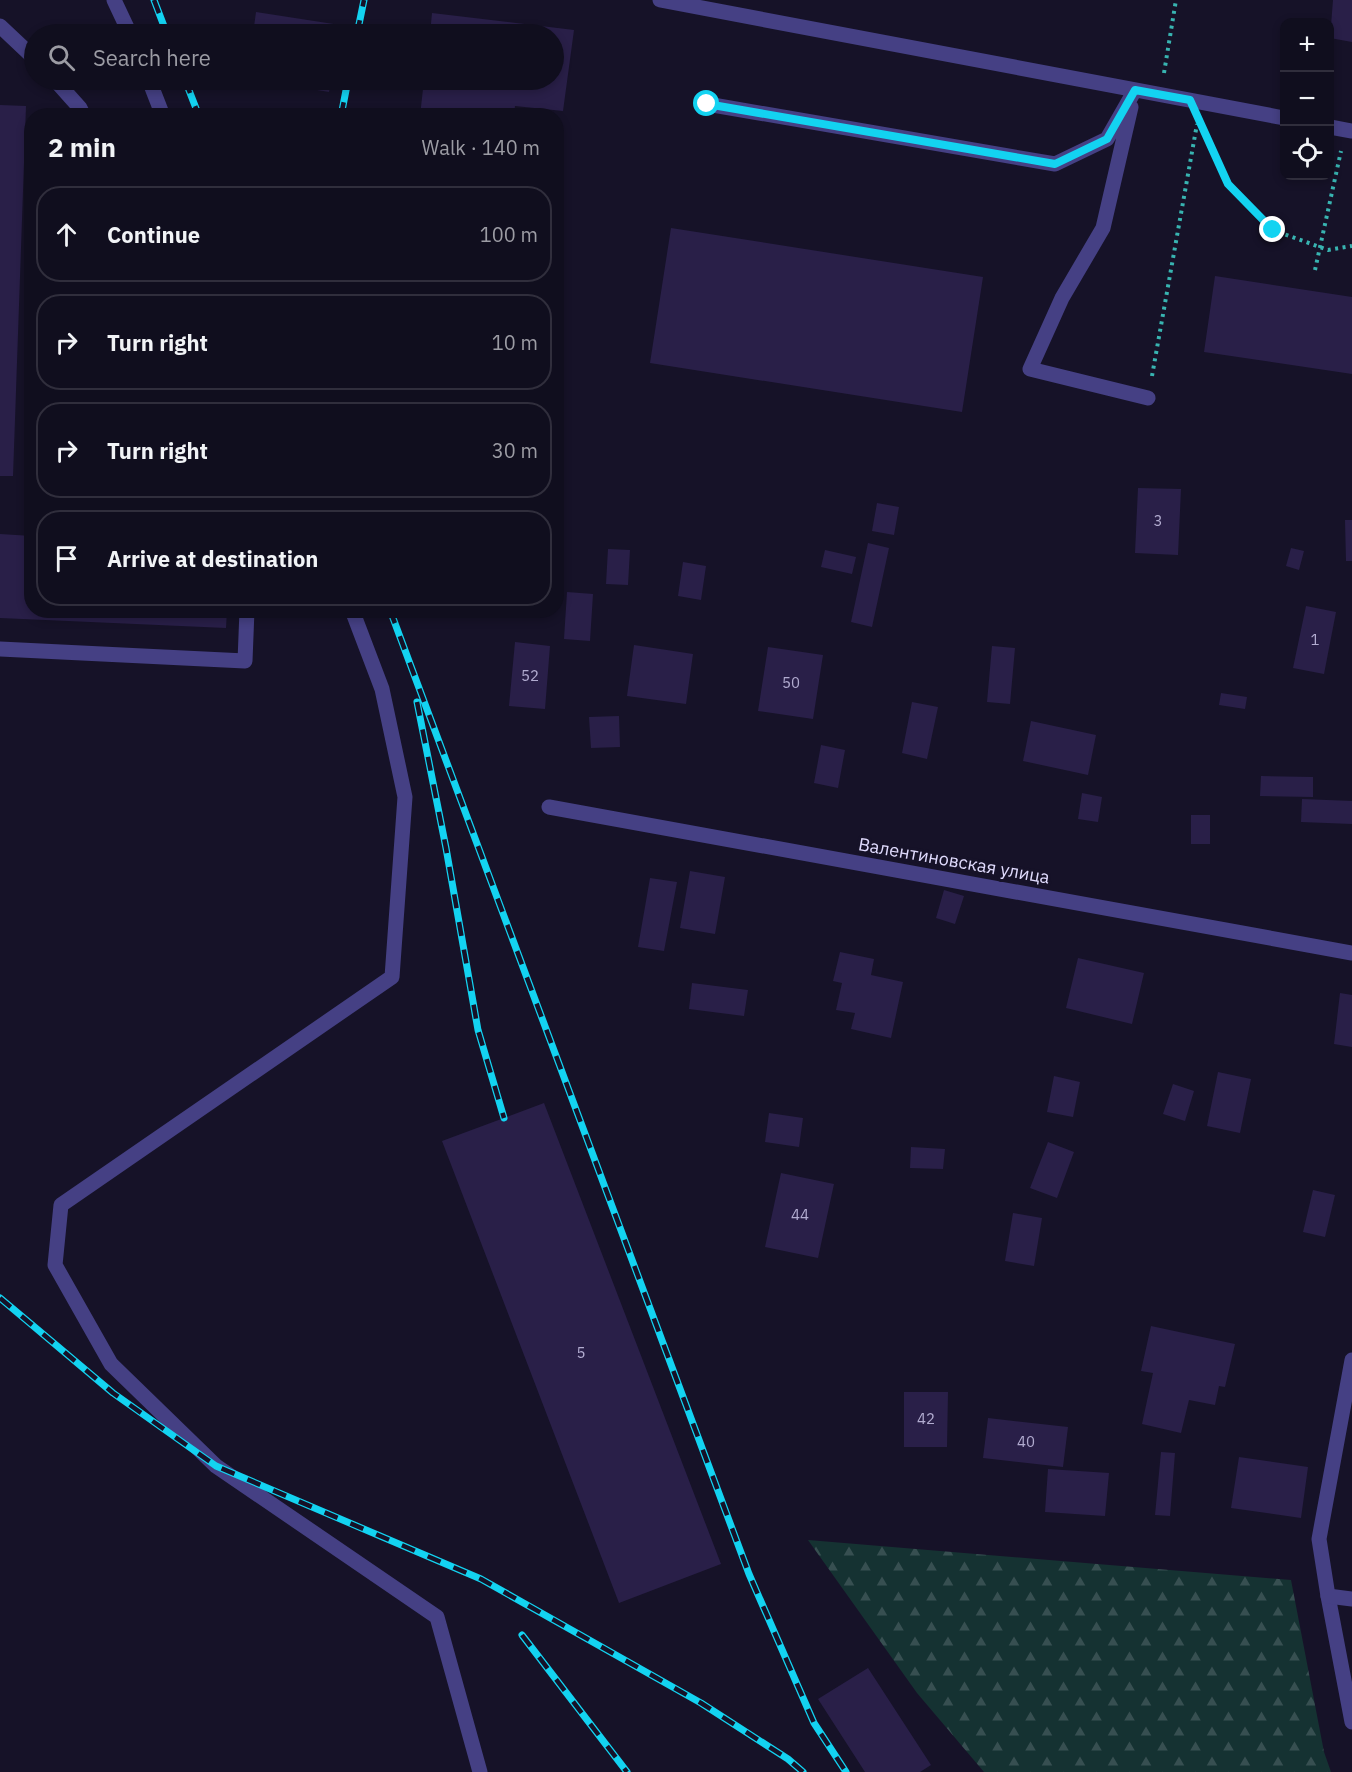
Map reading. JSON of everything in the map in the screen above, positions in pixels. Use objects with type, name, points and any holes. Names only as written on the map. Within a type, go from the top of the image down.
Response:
[{"type":"street","points":[[114,0],[125,24]]},
{"type":"street","points":[[660,0],[1280,117]]},
{"type":"street","points":[[0,26],[24,49]]},
{"type":"street","points":[[64,90],[80,108]]},
{"type":"street","points":[[153,90],[160,108]]},
{"type":"street","points":[[707,104],[1055,164],[1107,139],[1135,90]]},
{"type":"street","points":[[1135,90],[1103,228],[1062,298],[1030,369],[1148,398]]},
{"type":"street","points":[[1334,128],[1349,130]]},
{"type":"street","points":[[0,649],[245,661],[247,618]]},
{"type":"street","points":[[355,618],[382,689],[405,797],[392,977],[61,1205],[55,1265],[111,1364],[216,1466],[437,1617],[480,1772]]},
{"type":"street","name":"Валентиновская улица","points":[[549,807],[1352,953]]},
{"type":"street","points":[[1352,1360],[1319,1539],[1352,1722]]},
{"type":"street","points":[[1328,1596],[1352,1599]]},
{"type":"path","points":[[1161,95],[1176,0]]},
{"type":"path","points":[[1148,398],[1198,119],[1228,184],[1273,230],[1328,250],[1352,246]]},
{"type":"path","points":[[1315,270],[1349,130]]},
{"type":"green space","points":[[808,1540],[1291,1580],[1324,1752],[1331,1772],[984,1772],[917,1693]]},
{"type":"building","points":[[1333,0],[1352,0],[1352,42],[1334,39],[1334,18],[1332,18]]},
{"type":"building","points":[[256,12],[334,24],[254,24]]},
{"type":"building","points":[[432,13],[524,24],[431,24]]},
{"type":"building","points":[[564,29],[574,30],[563,108],[515,106],[515,108],[421,108],[423,90],[564,90]]},
{"type":"building","points":[[0,105],[26,106],[24,108],[13,476],[0,476]]},
{"type":"building","points":[[671,228],[983,277],[962,412],[650,363]]},
{"type":"building","points":[[1215,276],[1352,297],[1352,374],[1204,352]]},
{"type":"building","points":[[1138,488],[1181,489],[1178,555],[1135,553]]},
{"type":"building","points":[[877,503],[899,507],[894,535],[872,531]]},
{"type":"building","points":[[1345,520],[1352,520],[1352,561],[1346,561]]},
{"type":"building","points":[[0,534],[24,536],[24,618],[227,618],[226,628],[0,618]]},
{"type":"building","points":[[868,543],[889,548],[872,627],[851,622]]},
{"type":"building","points":[[1291,548],[1304,551],[1299,570],[1286,566]]},
{"type":"building","points":[[608,549],[630,550],[628,585],[606,584]]},
{"type":"building","points":[[825,550],[856,557],[852,574],[821,567]]},
{"type":"building","points":[[683,562],[706,566],[701,600],[678,596]]},
{"type":"building","points":[[567,592],[593,594],[590,641],[564,639]]},
{"type":"building","points":[[1306,606],[1336,612],[1324,674],[1293,668]]},
{"type":"building","points":[[515,642],[550,646],[545,709],[509,706]]},
{"type":"building","points":[[634,645],[693,654],[686,704],[627,696]]},
{"type":"building","points":[[992,646],[1015,648],[1010,704],[987,702]]},
{"type":"building","points":[[768,647],[823,655],[813,719],[758,711]]},
{"type":"building","points":[[1221,693],[1247,697],[1245,709],[1219,705]]},
{"type":"building","points":[[912,702],[938,707],[927,759],[902,753]]},
{"type":"building","points":[[619,716],[620,747],[591,748],[589,717]]},
{"type":"building","points":[[1031,721],[1096,735],[1088,775],[1023,761]]},
{"type":"building","points":[[821,745],[845,750],[838,788],[814,783]]},
{"type":"building","points":[[1261,776],[1313,777],[1313,797],[1260,796]]},
{"type":"building","points":[[1082,793],[1102,797],[1098,822],[1078,819]]},
{"type":"building","points":[[1302,799],[1352,801],[1352,824],[1301,822]]},
{"type":"building","points":[[1191,815],[1210,815],[1210,844],[1191,844]]},
{"type":"building","points":[[690,871],[725,877],[715,934],[680,928]]},
{"type":"building","points":[[650,878],[677,882],[664,951],[638,947]]},
{"type":"building","points":[[944,890],[964,896],[955,924],[936,918]]},
{"type":"building","points":[[840,952],[874,959],[871,975],[903,982],[891,1038],[851,1029],[855,1013],[836,1010],[842,983],[833,981]]},
{"type":"building","points":[[1078,958],[1144,973],[1132,1024],[1066,1008]]},
{"type":"building","points":[[692,983],[748,990],[744,1016],[689,1009]]},
{"type":"building","points":[[1340,993],[1352,995],[1352,1047],[1334,1044]]},
{"type":"building","points":[[1218,1072],[1251,1079],[1240,1133],[1207,1126]]},
{"type":"building","points":[[1054,1076],[1080,1082],[1073,1117],[1047,1112]]},
{"type":"building","points":[[1173,1084],[1194,1091],[1185,1121],[1163,1114]]},
{"type":"building","points":[[544,1103],[721,1564],[619,1603],[442,1141]]},
{"type":"building","points":[[769,1113],[803,1118],[799,1147],[765,1142]]},
{"type":"building","points":[[1048,1142],[1074,1152],[1057,1198],[1030,1188]]},
{"type":"building","points":[[911,1147],[945,1149],[943,1169],[910,1168]]},
{"type":"building","points":[[781,1173],[834,1184],[818,1258],[765,1247]]},
{"type":"building","points":[[1313,1190],[1335,1195],[1325,1237],[1303,1232]]},
{"type":"building","points":[[1013,1213],[1042,1218],[1034,1266],[1005,1261]]},
{"type":"building","points":[[1151,1326],[1235,1344],[1225,1387],[1219,1386],[1215,1405],[1189,1400],[1181,1433],[1142,1424],[1153,1373],[1141,1371]]},
{"type":"building","points":[[904,1392],[948,1392],[947,1447],[904,1447]]},
{"type":"building","points":[[988,1418],[1068,1427],[1063,1467],[983,1458]]},
{"type":"building","points":[[1161,1452],[1175,1453],[1170,1516],[1155,1515]]},
{"type":"building","points":[[1239,1457],[1308,1467],[1301,1518],[1231,1508]]},
{"type":"building","points":[[1048,1469],[1109,1473],[1105,1516],[1045,1512]]},
{"type":"building","points":[[868,1668],[931,1765],[920,1772],[865,1772],[818,1699]]},
{"type":"railway","points":[[154,0],[163,24]]},
{"type":"railway","points":[[359,24],[364,0]]},
{"type":"railway","points":[[189,90],[196,108]]},
{"type":"railway","points":[[343,108],[346,90]]},
{"type":"railway","points":[[393,618],[749,1574],[814,1723],[846,1772]]},
{"type":"railway","points":[[417,702],[446,848],[478,1030],[504,1118]]},
{"type":"railway","points":[[0,1298],[113,1393],[216,1466],[481,1579],[701,1703],[788,1759],[803,1772]]},
{"type":"railway","points":[[522,1635],[627,1772]]},
{"type":"route","points":[[707,104],[1055,164],[1107,139],[1135,90],[1190,100],[1228,184],[1273,230]]}]
